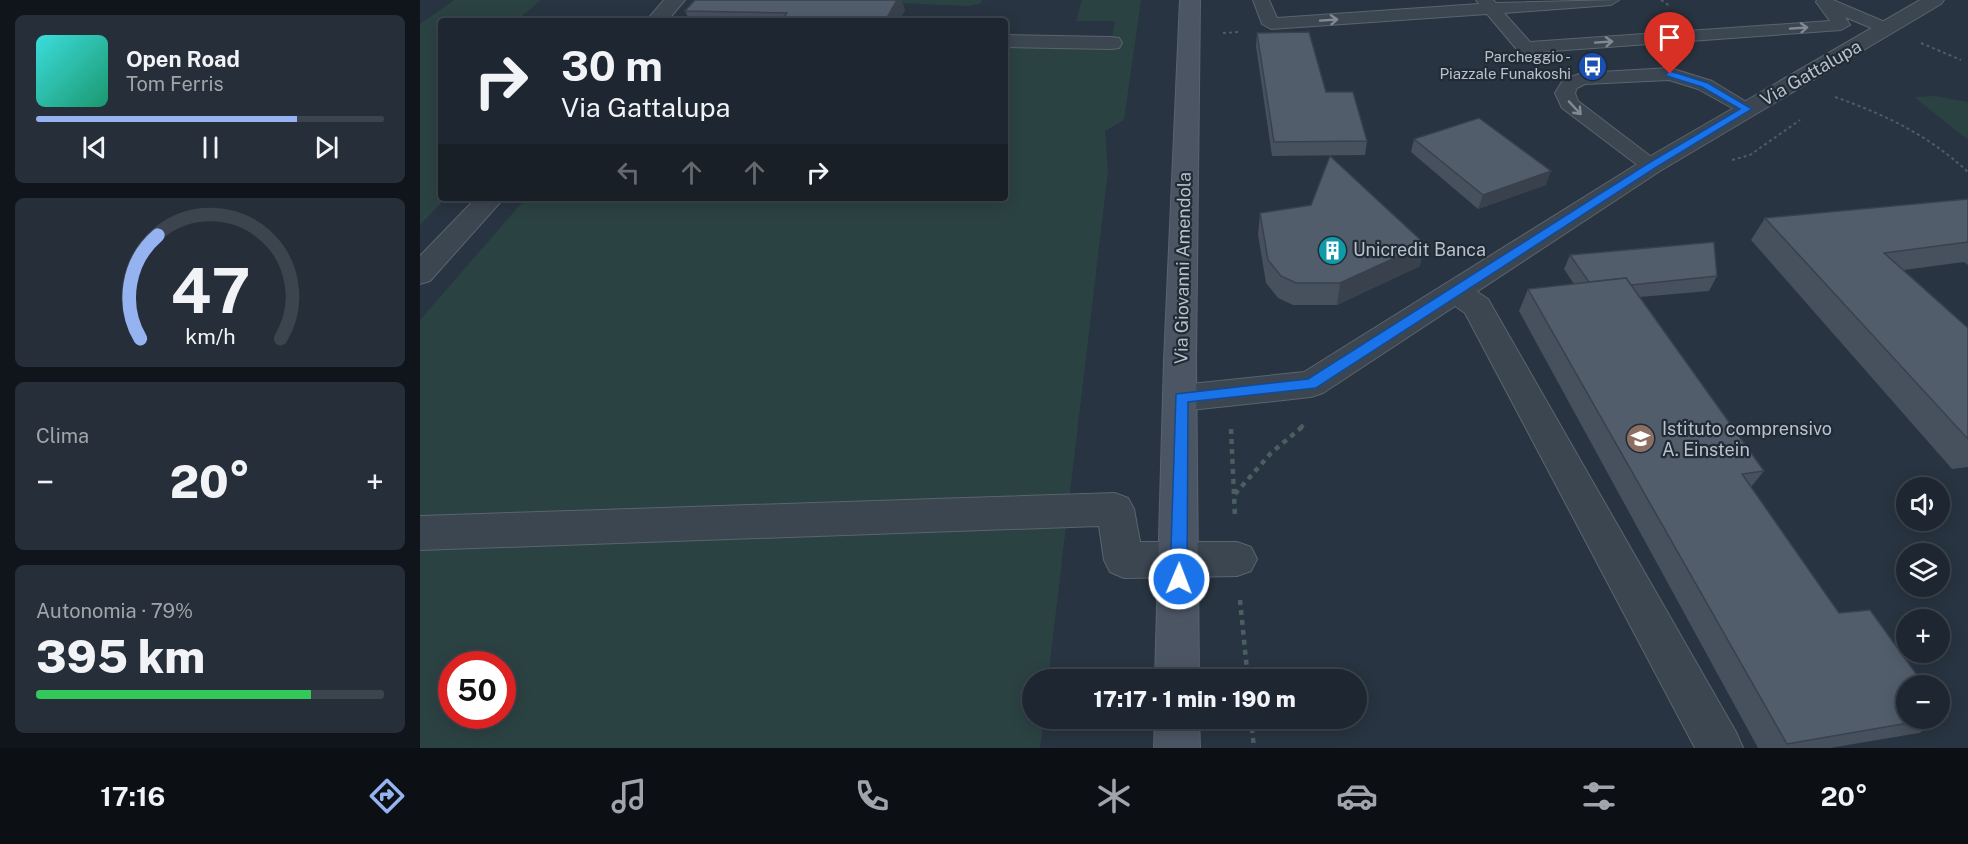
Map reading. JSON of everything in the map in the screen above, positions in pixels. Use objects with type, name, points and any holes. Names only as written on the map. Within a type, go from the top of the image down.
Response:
[{"type":"main road","name":"Via Giovanni Amendola","points":[[1177,669],[1190,0]]},
{"type":"main road","points":[[1177,729],[1177,748]]},
{"type":"street","points":[[659,18],[675,0]]},
{"type":"street","name":"Via Gattalupa","points":[[1181,398],[1311,384],[1651,166],[1934,0]]},
{"type":"street","points":[[1008,41],[1111,43]]},
{"type":"street","points":[[420,274],[487,201]]},
{"type":"street","points":[[1456,292],[1477,306],[1720,748]]},
{"type":"street","points":[[420,533],[1115,509],[1124,561],[1179,558],[1237,559]]},
{"type":"lane","points":[[1261,0],[1271,24],[1488,4],[1611,0]]},
{"type":"lane","points":[[1488,4],[1525,48],[1841,25],[1823,2]]},
{"type":"lane","points":[[1823,2],[1886,29]]},
{"type":"lane","points":[[1651,166],[1569,104],[1565,93],[1570,84],[1582,79],[1670,74],[1705,85],[1748,109]]},
{"type":"path","points":[[1222,45],[1223,23]]},
{"type":"path","points":[[1918,42],[1961,60]]},
{"type":"path","points":[[1835,97],[1903,122],[1943,148],[1968,172]]},
{"type":"path","points":[[1231,392],[1235,494]]},
{"type":"path","points":[[1237,559],[1247,669]]},
{"type":"path","points":[[1252,729],[1254,748]]},
{"type":"green space","points":[[454,0],[541,0],[520,18],[438,18],[438,201],[443,201],[420,225],[420,24]]},
{"type":"green space","points":[[879,0],[982,0],[981,3],[970,6],[878,2]]},
{"type":"green space","points":[[1082,0],[1141,0],[1124,120],[1105,131],[1108,171],[1049,669],[1022,669],[1022,729],[1043,729],[1040,748],[420,748],[420,320],[523,201],[1008,201],[1008,41],[1111,43],[1115,21],[1076,21]]},
{"type":"green space","points":[[1935,96],[1968,102],[1968,140],[1914,97]]},
{"type":"building","points":[[695,0],[897,0],[887,18],[783,18],[787,13],[685,11]]},
{"type":"building","points":[[1309,32],[1326,92],[1353,92],[1367,141],[1274,142],[1257,33]]},
{"type":"building","points":[[1479,118],[1551,171],[1483,195],[1414,139]]},
{"type":"building","name":"Unicredit Banca","points":[[1330,156],[1425,244],[1340,283],[1296,283],[1281,276],[1268,260],[1260,213],[1311,205]]},
{"type":"building","points":[[1968,199],[1968,242],[1884,253],[1968,328],[1968,439],[1765,218]]},
{"type":"building","points":[[1714,242],[1717,276],[1631,285],[1626,278],[1589,282],[1570,255]]},
{"type":"building","points":[[1626,278],[1764,471],[1742,474],[1839,613],[1870,610],[1896,646],[1896,663],[1908,663],[1917,675],[1896,675],[1896,725],[1787,744],[1528,289]]},
{"type":"place","name":"Parcheggio - Piazzale Funakoshi","points":[[1592,66]]},
{"type":"place","name":"Unicredit Banca","points":[[1332,250]]},
{"type":"place","name":"Istituto comprensivo A. Einstein","points":[[1641,439]]},
{"type":"route","points":[[1179,579],[1181,398],[1311,384],[1651,166],[1748,109],[1705,85],[1689,78],[1670,74]]}]
